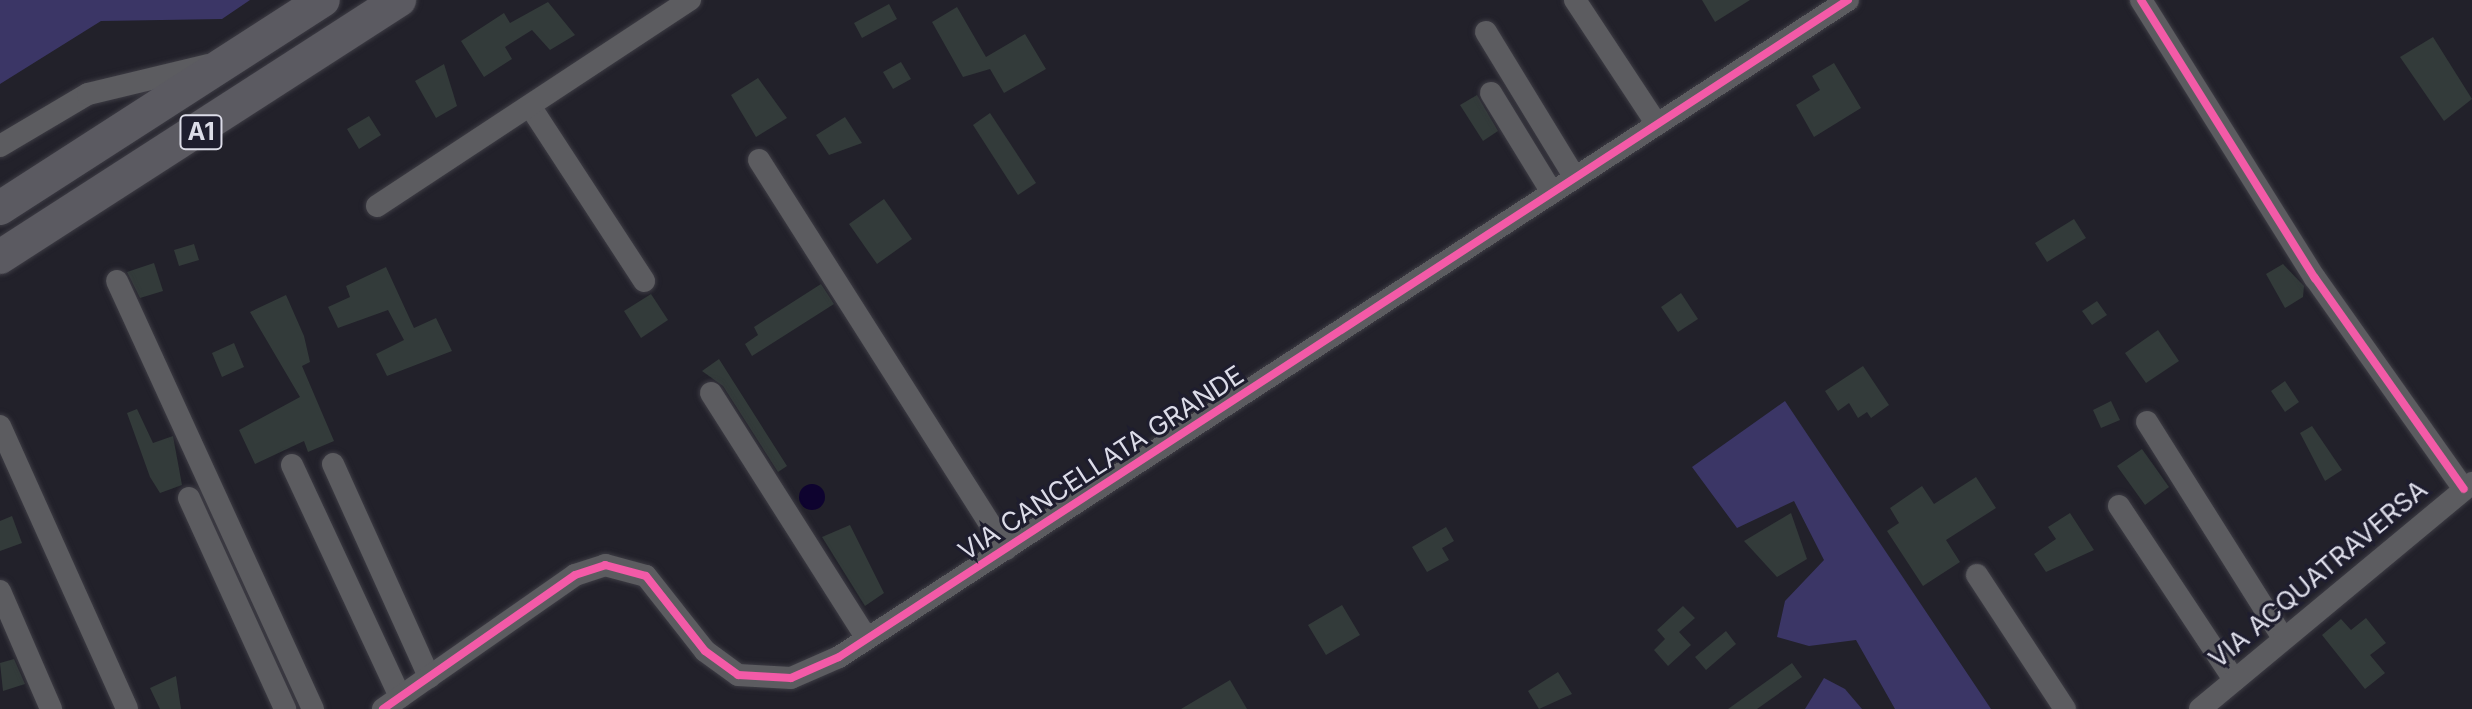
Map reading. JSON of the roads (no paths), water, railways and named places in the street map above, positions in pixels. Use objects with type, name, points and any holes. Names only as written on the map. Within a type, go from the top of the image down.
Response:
[{"type":"highway","name":"A1","points":[[0,208],[323,0]]},
{"type":"highway","name":"A1","points":[[0,257],[399,0]]},
{"type":"street","points":[[377,206],[690,0]]},
{"type":"street","points":[[1575,0],[1656,123]]},
{"type":"street","name":"VIA CANCELLATA GRANDE","points":[[392,703],[575,575],[605,565],[646,576],[705,651],[747,678],[791,678],[867,639],[1848,0]]},
{"type":"street","points":[[2141,0],[2315,278],[2468,486]]},
{"type":"street","points":[[1486,32],[1574,176]]},
{"type":"street","points":[[0,146],[88,94],[233,59]]},
{"type":"street","points":[[1491,93],[1551,191]]},
{"type":"street","points":[[530,106],[644,281]]},
{"type":"street","points":[[759,160],[1006,549]]},
{"type":"street","points":[[117,281],[313,709]]},
{"type":"street","points":[[711,393],[867,639]]},
{"type":"street","points":[[2147,422],[2283,638]]},
{"type":"street","points":[[0,426],[127,709]]},
{"type":"street","points":[[333,464],[429,677]]},
{"type":"street","points":[[292,465],[392,703]]},
{"type":"street","name":"VIA ACQUATRAVERSA","points":[[2200,709],[2468,486]]},
{"type":"street","points":[[189,498],[285,709]]},
{"type":"street","points":[[2119,506],[2234,680]]},
{"type":"street","points":[[1977,575],[2065,709]]},
{"type":"street","points":[[0,591],[51,709]]}]
